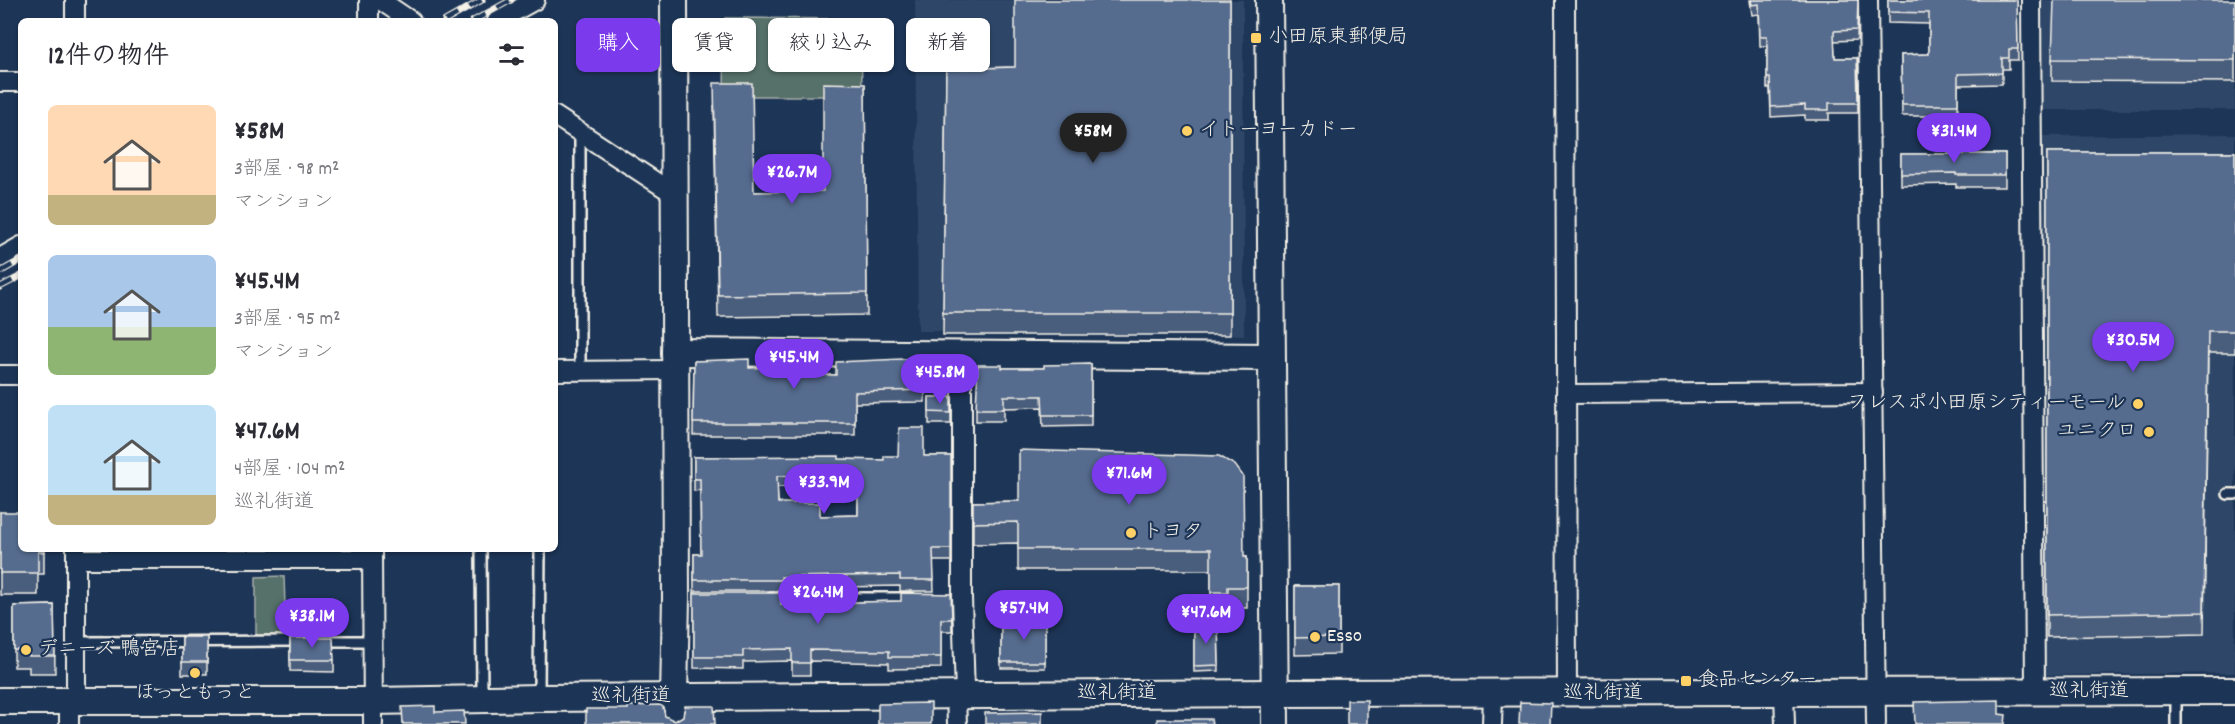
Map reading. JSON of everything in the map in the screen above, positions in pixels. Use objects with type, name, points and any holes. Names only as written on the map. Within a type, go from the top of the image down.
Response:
[{"type":"street","points":[[75,0],[75,18]]},
{"type":"street","points":[[369,0],[369,18]]},
{"type":"street","points":[[380,0],[407,18]]},
{"type":"street","points":[[502,18],[535,0]]},
{"type":"street","points":[[674,0],[675,361],[682,598],[674,724]]},
{"type":"street","points":[[1269,0],[1270,357],[1275,724]]},
{"type":"street","points":[[1565,0],[1567,694]]},
{"type":"street","points":[[1868,0],[1876,724]]},
{"type":"street","points":[[2031,0],[2035,692]]},
{"type":"street","points":[[0,82],[18,82]]},
{"type":"street","points":[[558,118],[674,194]]},
{"type":"street","points":[[0,258],[18,248]]},
{"type":"street","points":[[558,371],[580,371],[675,361],[962,355],[1270,357]]},
{"type":"street","points":[[957,724],[961,695],[956,598],[962,355]]},
{"type":"street","points":[[0,375],[18,375]]},
{"type":"street","points":[[1566,394],[1873,392]]},
{"type":"street","points":[[71,709],[76,642],[76,554],[372,554],[373,712]]},
{"type":"street","name":"巡礼街道","points":[[0,701],[71,709],[373,712],[482,699],[539,698],[1275,693],[2235,691]]},
{"type":"street","points":[[1785,693],[1785,724]]},
{"type":"street","points":[[1492,724],[1493,694]]},
{"type":"lane","points":[[580,132],[580,371]]},
{"type":"lane","points":[[481,552],[482,699]]},
{"type":"lane","points":[[539,698],[540,552]]},
{"type":"lane","points":[[759,598],[927,598]]},
{"type":"lane","points":[[76,642],[372,640]]},
{"type":"lane","points":[[2176,691],[2176,724]]},
{"type":"shaded area","points":[[915,0],[1243,0],[1244,335],[918,331],[916,72],[990,72],[990,18],[915,18]]},
{"type":"shaded area","points":[[2038,0],[2235,0],[2235,110],[2038,110]]},
{"type":"shaded area","name":"フレスポ小田原シティーモール","points":[[2235,134],[2235,673],[2042,675],[2039,136]]},
{"type":"green space","points":[[756,18],[768,18],[768,72],[862,72],[862,96],[724,96],[724,72],[756,72]]},
{"type":"green space","points":[[284,576],[286,637],[256,637],[256,577]]},
{"type":"building","points":[[1015,0],[1230,0],[1230,313],[943,313],[946,72],[990,72],[990,68],[1015,67]]},
{"type":"building","points":[[1751,0],[1858,0],[1857,30],[1834,31],[1835,58],[1857,58],[1858,103],[1829,103],[1829,110],[1805,110],[1805,105],[1771,107],[1770,78],[1767,78],[1767,36],[1760,36],[1759,4],[1752,5]]},
{"type":"building","points":[[1888,0],[2017,0],[2018,49],[2009,49],[2009,58],[2002,58],[2002,73],[1958,74],[1958,105],[1902,105],[1901,55],[1929,54],[1929,13],[1888,12]]},
{"type":"building","points":[[2054,0],[2235,0],[2235,60],[2052,59]]},
{"type":"building","points":[[714,83],[752,83],[754,192],[823,191],[823,83],[865,84],[867,293],[718,295]]},
{"type":"building","name":"フレスポ小田原シティーモール","points":[[2047,152],[2235,152],[2235,331],[2208,331],[2204,612],[2047,615]]},
{"type":"building","points":[[1901,154],[2005,154],[2005,175],[1901,174]]},
{"type":"building","points":[[925,358],[925,390],[855,392],[855,423],[693,423],[694,361],[749,359],[749,368],[806,366],[806,375],[836,375],[836,362]]},
{"type":"building","points":[[1091,364],[1091,415],[1043,415],[1042,396],[1004,396],[1004,409],[976,409],[978,365],[1002,365],[1002,368],[1044,368],[1044,365]]},
{"type":"building","points":[[929,397],[951,397],[951,413],[929,412]]},
{"type":"building","points":[[899,428],[924,428],[924,456],[951,456],[951,549],[933,549],[934,580],[900,580],[900,575],[781,577],[781,580],[694,580],[694,554],[701,554],[700,479],[694,479],[694,457],[839,456],[839,459],[884,460],[884,456],[898,456]],"holes":[[[853,474],[852,480],[858,480],[858,515],[820,516],[820,503],[778,503],[777,476]]]},
{"type":"building","name":"トヨタ","points":[[1019,450],[1219,456],[1235,465],[1243,476],[1244,557],[1247,557],[1247,587],[1228,587],[1228,592],[1211,592],[1211,549],[1018,549],[1018,522],[973,523],[973,502],[1019,501]]},
{"type":"building","points":[[0,512],[18,512],[18,552],[38,552],[38,573],[0,573]]},
{"type":"building","points":[[1295,586],[1339,586],[1339,637],[1295,638]]},
{"type":"building","points":[[694,593],[781,593],[781,604],[901,601],[901,593],[951,594],[952,619],[941,619],[941,657],[889,657],[889,651],[810,650],[810,663],[792,663],[792,649],[743,650],[743,657],[694,657]]},
{"type":"building","points":[[54,605],[55,656],[29,656],[29,650],[14,650],[14,606]]},
{"type":"building","points":[[1034,618],[1034,621],[1045,621],[1045,662],[1001,662],[1001,628],[1010,628],[1010,619]]},
{"type":"building","points":[[1218,624],[1219,665],[1194,666],[1194,625]]},
{"type":"building","points":[[182,637],[207,637],[207,662],[182,662]]},
{"type":"building","points":[[290,638],[333,638],[334,660],[290,660]]},
{"type":"building","points":[[1347,700],[1367,700],[1367,724],[1347,724]]},
{"type":"building","points":[[1999,700],[1999,714],[2006,715],[2005,724],[1915,724],[1914,702]]},
{"type":"building","points":[[1520,702],[1551,703],[1550,724],[1519,724]]},
{"type":"building","points":[[931,703],[931,724],[878,724],[878,704]]},
{"type":"building","points":[[660,705],[663,707],[665,716],[675,721],[683,716],[685,706],[714,706],[715,724],[586,724],[586,709],[628,709],[628,706]]},
{"type":"building","points":[[435,706],[435,712],[464,711],[465,724],[403,724],[402,707]]},
{"type":"building","points":[[1042,712],[1042,724],[985,724],[985,713]]},
{"type":"building","points":[[1157,719],[1211,719],[1212,724],[1157,724]]},
{"type":"railway","points":[[450,18],[482,0]]},
{"type":"railway","points":[[478,18],[511,0]]},
{"type":"railway","points":[[0,272],[18,262]]},
{"type":"railway","points":[[0,287],[18,278]]},
{"type":"place","name":"小田原東郵便局","points":[[1256,38]]},
{"type":"place","name":"イトーヨーカドー","points":[[1187,131]]},
{"type":"place","name":"フレスポ小田原シティーモール","points":[[2138,404]]},
{"type":"place","name":"ユニクロ","points":[[2149,432]]},
{"type":"place","name":"トヨタ","points":[[1131,533]]},
{"type":"place","name":"Esso","points":[[1315,637]]},
{"type":"place","name":"デニーズ 鴨宮店","points":[[26,650]]},
{"type":"place","name":"ほっともっと","points":[[195,673]]},
{"type":"place","name":"食品センター","points":[[1686,681]]}]
